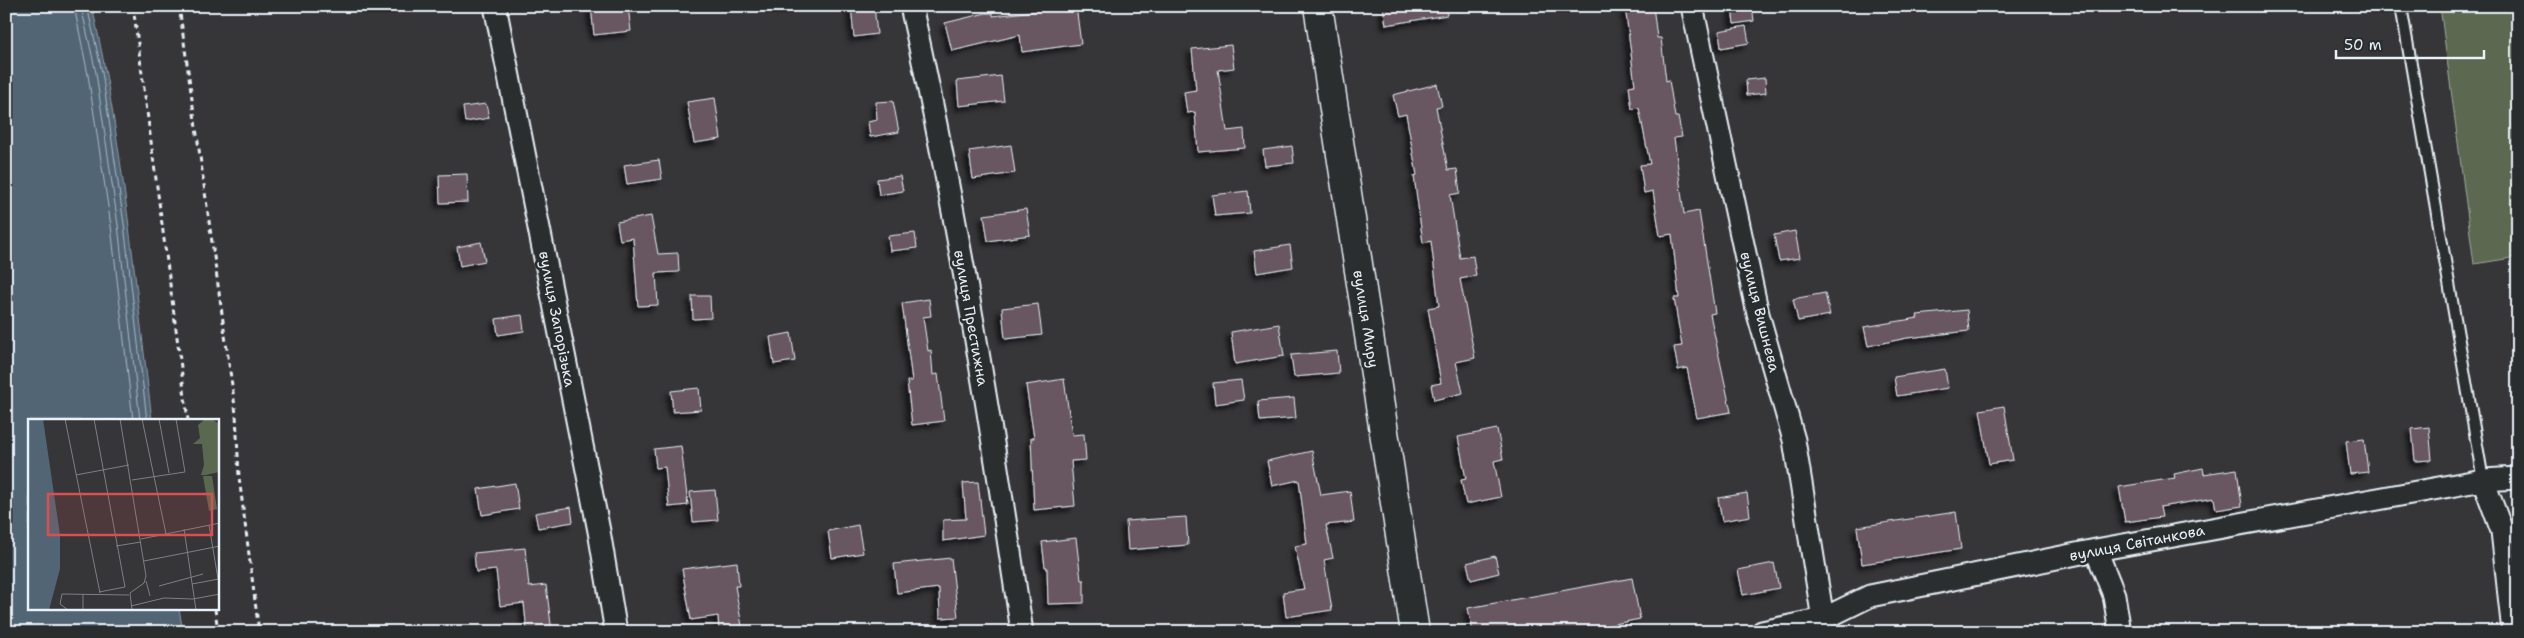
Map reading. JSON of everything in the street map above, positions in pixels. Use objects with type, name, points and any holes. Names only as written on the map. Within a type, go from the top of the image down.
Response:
[{"type":"street","name":"вулиця Запорізька","points":[[495,6],[599,531],[616,632]]},
{"type":"street","name":"вулиця Престижна","points":[[911,6],[999,471],[1022,632]]},
{"type":"street","name":"вулиця Миру","points":[[1318,6],[1415,632]]},
{"type":"street","name":"вулиця Вишнева","points":[[1692,6],[1758,314],[1794,440],[1824,619]]},
{"type":"street","name":"вулиця Світанкова","points":[[1762,632],[1824,619],[1870,596],[2096,550],[2483,480],[2518,478]]},
{"type":"street","points":[[2483,480],[2502,531],[2513,632]]},
{"type":"street","points":[[2096,550],[2114,595],[2120,632]]},
{"type":"lane","points":[[2401,6],[2483,480]]},
{"type":"path","points":[[133,6],[188,419]]},
{"type":"path","points":[[179,6],[236,414],[239,477],[259,632]]},
{"type":"path","points":[[215,610],[218,632]]},
{"type":"green space","points":[[2440,6],[2518,6],[2518,257],[2474,264]]},
{"type":"water","points":[[6,6],[92,6],[103,57],[120,161],[152,419],[28,419],[28,610],[179,610],[183,632],[6,632]]},
{"type":"building","points":[[591,6],[628,6],[631,31],[594,35]]},
{"type":"building","points":[[851,6],[874,6],[877,34],[854,37]]},
{"type":"building","points":[[1076,6],[1081,44],[1022,52],[1020,35],[952,51],[945,23],[986,13],[993,13],[993,16]]},
{"type":"building","points":[[1383,6],[1446,6],[1447,15],[1386,25]]},
{"type":"building","points":[[1625,6],[1653,6],[1657,38],[1661,38],[1666,81],[1669,80],[1675,117],[1678,117],[1682,137],[1674,138],[1684,214],[1699,211],[1715,313],[1710,314],[1731,412],[1697,418],[1687,368],[1678,370],[1674,347],[1682,346],[1674,298],[1679,298],[1672,234],[1660,236],[1653,191],[1644,193],[1640,165],[1650,164],[1639,108],[1632,109],[1629,86],[1635,85]]},
{"type":"building","points":[[1732,6],[1752,6],[1754,21],[1734,24]]},
{"type":"building","points":[[1746,26],[1749,43],[1721,48],[1719,31]]},
{"type":"building","points":[[1231,45],[1234,68],[1218,70],[1227,131],[1244,129],[1245,148],[1198,152],[1195,112],[1187,113],[1184,92],[1196,90],[1192,49]]},
{"type":"building","points":[[1001,76],[1004,101],[959,106],[957,81]]},
{"type":"building","points":[[1765,78],[1766,93],[1747,95],[1746,80]]},
{"type":"building","points":[[1437,84],[1442,106],[1436,107],[1448,170],[1457,169],[1460,193],[1450,195],[1460,258],[1473,256],[1476,276],[1460,279],[1475,358],[1456,362],[1463,393],[1434,400],[1431,385],[1441,383],[1428,308],[1439,306],[1431,241],[1423,243],[1414,176],[1417,175],[1406,114],[1398,116],[1393,95]]},
{"type":"building","points":[[715,98],[721,139],[694,143],[687,102]]},
{"type":"building","points":[[893,101],[899,132],[870,137],[868,122],[877,120],[876,102]]},
{"type":"building","points":[[486,104],[489,118],[465,122],[463,107]]},
{"type":"building","points":[[1011,145],[1015,173],[973,179],[969,151]]},
{"type":"building","points":[[1292,146],[1294,163],[1265,166],[1263,150]]},
{"type":"building","points":[[659,160],[662,179],[627,184],[624,165]]},
{"type":"building","points":[[467,174],[468,202],[440,203],[439,175]]},
{"type":"building","points":[[900,176],[903,191],[879,195],[877,179]]},
{"type":"building","points":[[1248,191],[1250,213],[1215,216],[1212,195]]},
{"type":"building","points":[[1026,209],[1030,235],[988,241],[984,215]]},
{"type":"building","points":[[651,216],[658,254],[678,253],[679,272],[656,273],[658,305],[638,306],[633,238],[620,240],[617,222]]},
{"type":"building","points":[[1795,231],[1800,258],[1779,261],[1774,235]]},
{"type":"building","points":[[915,233],[917,248],[890,251],[888,236]]},
{"type":"building","points":[[481,242],[485,261],[460,266],[457,247]]},
{"type":"building","points":[[1290,245],[1293,267],[1257,273],[1254,251]]},
{"type":"building","points":[[1825,293],[1830,315],[1798,321],[1793,299]]},
{"type":"building","points":[[692,296],[710,296],[711,318],[693,319]]},
{"type":"building","points":[[929,299],[931,316],[923,317],[928,351],[931,350],[933,375],[938,374],[944,421],[912,425],[907,381],[912,381],[902,303]]},
{"type":"building","points":[[1038,304],[1042,335],[1005,339],[1002,308]]},
{"type":"building","points":[[1967,310],[1969,331],[1907,338],[1868,346],[1864,327],[1918,318],[1917,315]]},
{"type":"building","points":[[522,315],[524,331],[498,335],[496,319]]},
{"type":"building","points":[[1279,324],[1284,356],[1235,364],[1231,332]]},
{"type":"building","points":[[791,333],[795,361],[774,364],[770,337]]},
{"type":"building","points":[[1337,351],[1339,373],[1294,377],[1291,355]]},
{"type":"building","points":[[1945,369],[1948,388],[1897,396],[1894,377]]},
{"type":"building","points":[[1064,379],[1072,435],[1084,434],[1086,460],[1071,461],[1075,506],[1034,510],[1031,438],[1034,438],[1026,385]]},
{"type":"building","points":[[1241,380],[1244,400],[1215,404],[1213,383]]},
{"type":"building","points":[[699,388],[701,410],[673,412],[671,391]]},
{"type":"building","points":[[1294,398],[1296,418],[1260,421],[1258,401]]},
{"type":"building","points":[[2004,406],[2013,460],[1989,464],[1980,410]]},
{"type":"building","points":[[2429,427],[2432,460],[2415,461],[2412,429]]},
{"type":"building","points":[[1497,429],[1503,459],[1494,461],[1501,497],[1466,504],[1461,480],[1466,479],[1458,437]]},
{"type":"building","points":[[2364,439],[2368,472],[2350,474],[2346,441]]},
{"type":"building","points":[[681,446],[688,505],[669,507],[665,467],[656,468],[654,449]]},
{"type":"building","points":[[1312,451],[1321,495],[1350,491],[1354,522],[1326,525],[1333,558],[1324,560],[1332,610],[1286,617],[1283,592],[1304,589],[1295,546],[1307,544],[1299,480],[1272,486],[1267,461]]},
{"type":"building","points":[[2203,468],[2204,474],[2237,469],[2242,506],[2216,510],[2214,498],[2160,507],[2162,517],[2125,522],[2119,487],[2175,478],[2174,474]]},
{"type":"building","points":[[978,482],[984,535],[943,541],[943,520],[966,519],[963,483]]},
{"type":"building","points":[[515,483],[519,509],[482,515],[478,489]]},
{"type":"building","points":[[715,490],[718,520],[693,522],[690,492]]},
{"type":"building","points":[[1747,493],[1750,516],[1722,521],[1718,498]]},
{"type":"building","points":[[571,507],[573,522],[538,528],[535,513]]},
{"type":"building","points":[[1956,512],[1961,549],[1862,564],[1857,527]]},
{"type":"building","points":[[1186,517],[1188,545],[1128,550],[1126,521]]},
{"type":"building","points":[[858,525],[863,553],[832,558],[828,531]]},
{"type":"building","points":[[1076,538],[1081,580],[1084,580],[1084,603],[1048,604],[1047,567],[1045,567],[1042,542]]},
{"type":"building","points":[[525,548],[529,587],[546,585],[552,632],[527,632],[524,603],[500,606],[496,570],[476,572],[474,553]]},
{"type":"building","points":[[1495,556],[1499,573],[1471,580],[1467,563]]},
{"type":"building","points":[[951,558],[958,617],[940,618],[939,588],[897,593],[894,564]]},
{"type":"building","points":[[737,562],[739,586],[735,586],[743,632],[719,632],[718,616],[691,620],[682,569]]},
{"type":"building","points":[[1774,563],[1779,588],[1743,595],[1738,570]]},
{"type":"building","points":[[1632,578],[1640,619],[1573,632],[1473,632],[1468,608]]}]
